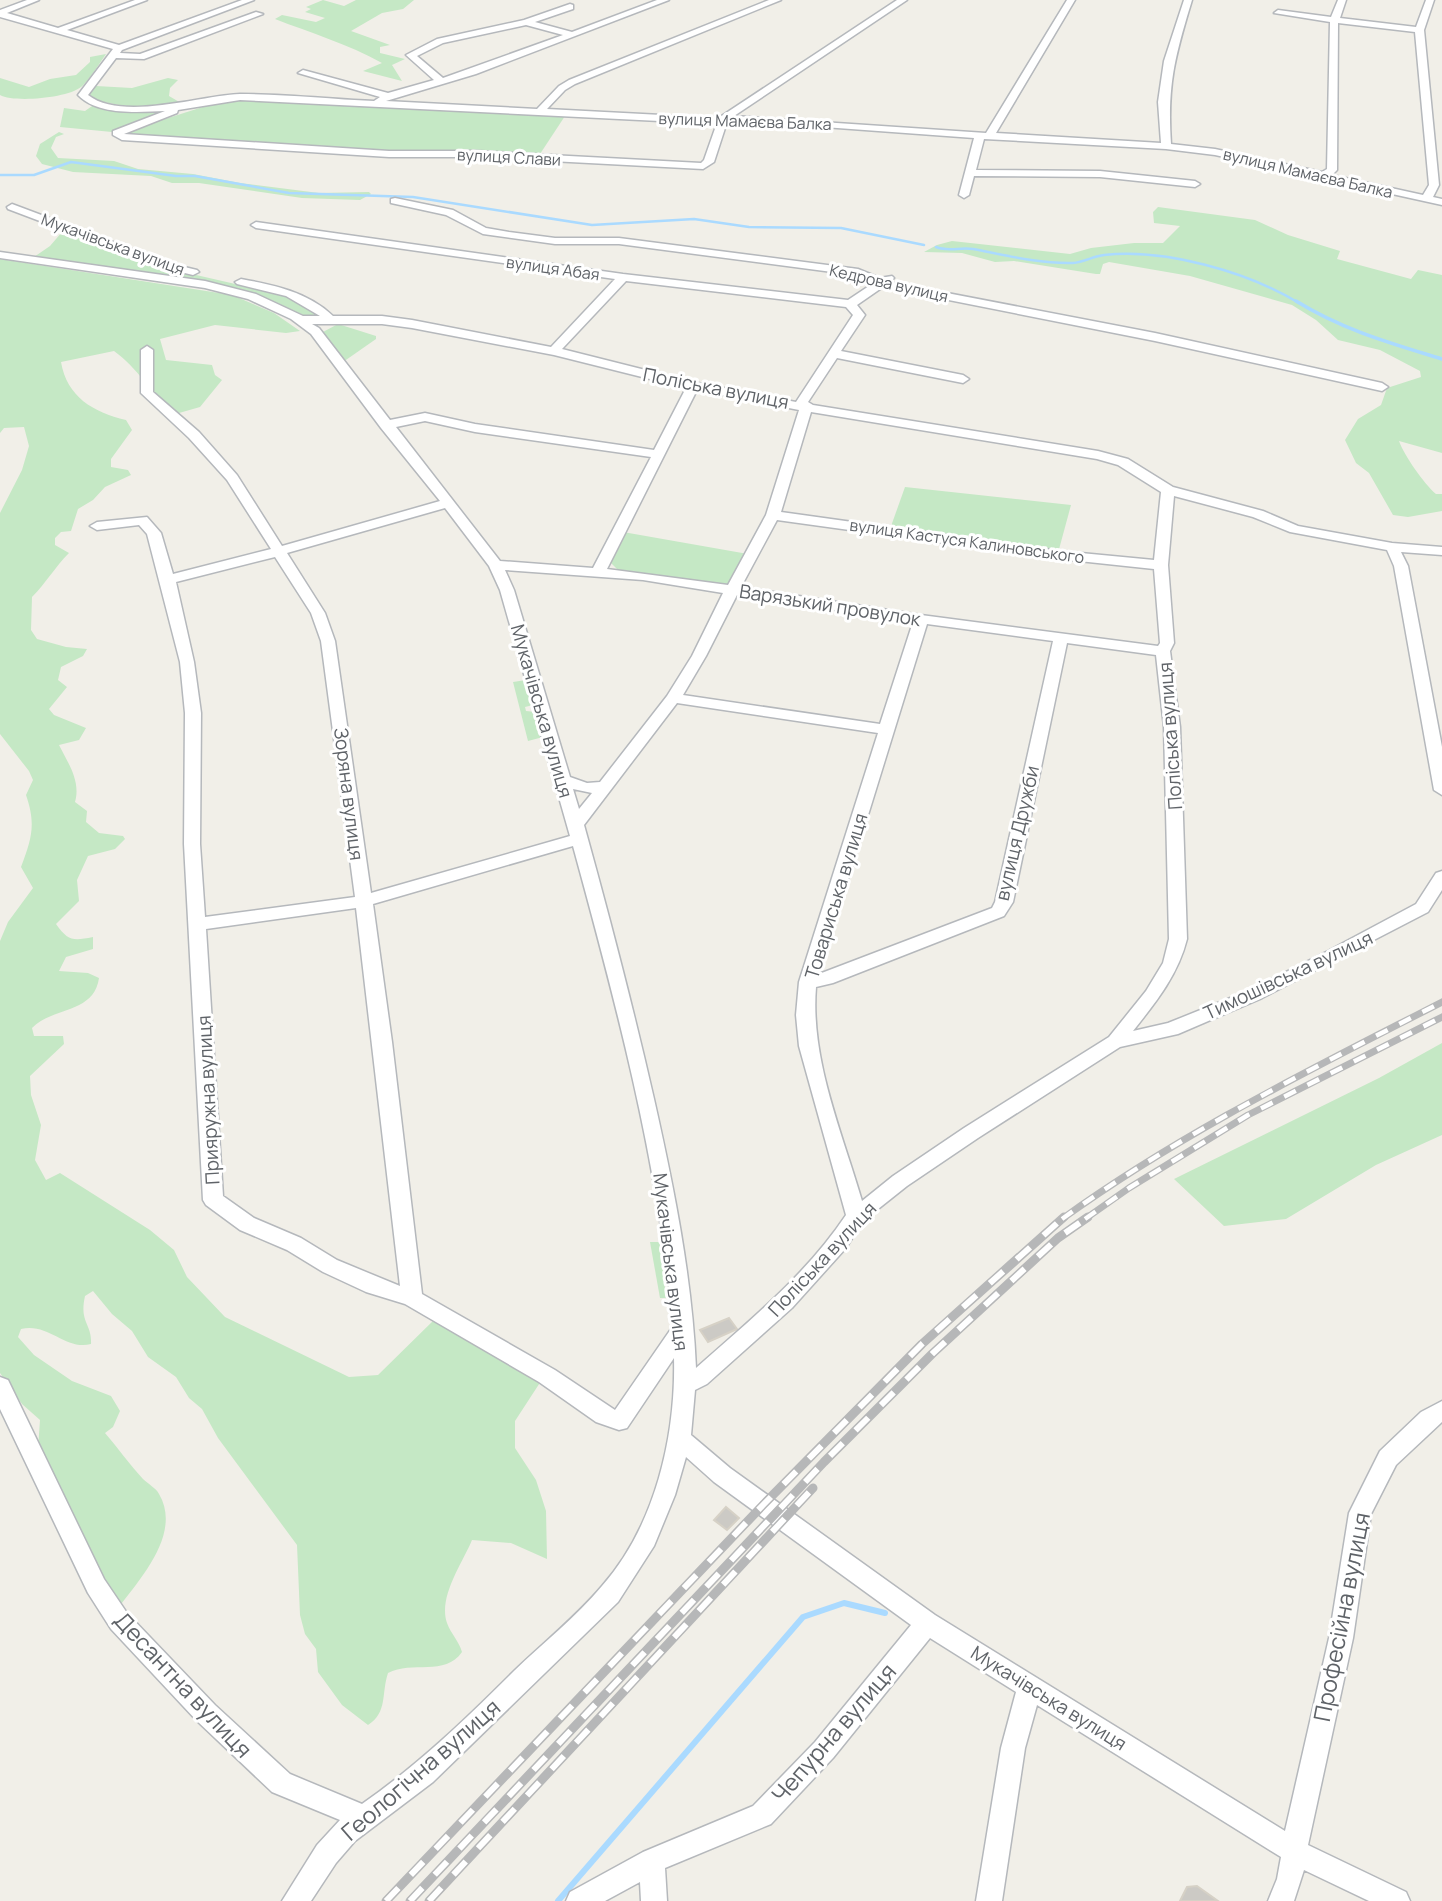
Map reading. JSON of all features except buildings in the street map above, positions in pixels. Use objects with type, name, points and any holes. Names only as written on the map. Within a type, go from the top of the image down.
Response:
[{"type":"street","points":[[0,13],[35,0]]},
{"type":"street","points":[[60,30],[143,0]]},
{"type":"street","points":[[116,52],[250,0]]},
{"type":"street","points":[[375,104],[388,96],[442,82],[665,0]]},
{"type":"street","points":[[539,112],[562,88],[572,82],[777,0]]},
{"type":"street","points":[[723,119],[902,0]]},
{"type":"street","points":[[964,195],[985,136],[1071,0]]},
{"type":"street","points":[[1166,146],[1163,102],[1169,61],[1188,0]]},
{"type":"street","points":[[1324,176],[1332,170],[1334,20],[1342,0]]},
{"type":"street","points":[[1426,199],[1434,185],[1419,30],[1430,0]]},
{"type":"street","points":[[442,82],[411,55],[449,38],[526,22],[570,7]]},
{"type":"street","points":[[0,13],[60,30],[116,52],[141,57],[258,14]]},
{"type":"street","points":[[1278,13],[1419,30]]},
{"type":"street","points":[[526,22],[574,35]]},
{"type":"street","name":"вулиця Мамаєва Балка","points":[[116,52],[83,95],[86,99],[120,107],[181,107],[218,98],[240,97],[838,124],[985,136],[1166,146],[1215,152],[1442,202]]},
{"type":"street","points":[[303,73],[388,96]]},
{"type":"street","name":"вулиця Слави","points":[[181,107],[117,133],[148,139],[208,140],[390,154],[476,154],[696,166],[709,162],[723,119]]},
{"type":"street","points":[[970,173],[1100,174],[1195,184]]},
{"type":"street","name":"Кедрова вулиця","points":[[395,201],[449,212],[483,231],[509,236],[555,241],[620,242],[858,272],[1382,387]]},
{"type":"street","name":"Мукачівська вулиця","points":[[12,207],[168,266],[291,294],[325,314],[331,321]]},
{"type":"street","name":"вулиця Абая","points":[[256,225],[623,277],[850,304]]},
{"type":"street","name":"Мукачівська вулиця","points":[[0,255],[214,285],[263,300],[301,320],[315,331],[385,425],[496,565],[507,590],[578,832],[637,1064],[656,1152],[683,1328],[684,1385],[679,1438],[722,1475],[927,1623],[1294,1852],[1397,1901]]},
{"type":"street","points":[[554,351],[623,277]]},
{"type":"street","points":[[199,924],[363,901],[578,832],[605,787],[673,698],[699,656],[773,515],[803,406],[832,354],[859,315],[850,304],[886,280]]},
{"type":"street","name":"Мукачівська вулиця","points":[[301,320],[382,320],[412,324]]},
{"type":"street","name":"Поліська вулиця","points":[[412,324],[554,351],[693,386],[930,430],[1098,455],[1123,461],[1168,490],[1161,565],[1167,643],[1163,651],[1172,727],[1178,939],[1172,962],[1152,996],[1115,1042],[971,1133],[900,1181],[856,1216],[839,1242],[785,1303],[699,1378],[684,1385]]},
{"type":"street","name":"Зоряна вулиця","points":[[146,350],[147,393],[194,435],[232,478],[317,613],[328,641],[383,1042],[412,1298]]},
{"type":"street","points":[[832,354],[962,379]]},
{"type":"street","points":[[599,571],[693,386]]},
{"type":"street","points":[[385,425],[425,417],[475,428],[658,454]]},
{"type":"street","points":[[1168,490],[1258,514],[1295,529],[1392,547],[1442,551]]},
{"type":"street","points":[[168,580],[447,503]]},
{"type":"street","name":"вулиця Кастуся Калиновського","points":[[773,515],[1047,553],[1161,565]]},
{"type":"street","name":"Прияружна вулиця","points":[[97,526],[142,520],[153,533],[168,580],[187,663],[193,713],[192,844],[199,924],[213,1200],[247,1224],[294,1244],[330,1266],[373,1286],[412,1298],[547,1376],[604,1415],[619,1421],[683,1328]]},
{"type":"street","points":[[1392,547],[1401,566],[1442,790]]},
{"type":"street","name":"Варязький провулок","points":[[496,565],[599,571],[921,619],[1163,651]]},
{"type":"street","name":"Товариська вулиця","points":[[856,1216],[808,1046],[805,1014],[808,982],[921,619]]},
{"type":"street","name":"вулиця Дружби","points":[[808,982],[827,979],[998,912],[1004,902],[1014,859],[1060,638]]},
{"type":"street","points":[[673,698],[887,730]]},
{"type":"street","points":[[563,780],[586,788],[605,787]]},
{"type":"street","name":"Тимошівська вулиця","points":[[1115,1042],[1172,1029],[1256,994],[1422,908],[1442,877]]},
{"type":"street","points":[[1422,908],[1442,908]]},
{"type":"street","name":"Десантна вулиця","points":[[0,1386],[96,1586],[119,1621],[205,1713],[281,1783],[363,1817]]},
{"type":"street","name":"Професійна вулиця","points":[[1281,1901],[1290,1879],[1341,1638],[1360,1513],[1388,1458],[1442,1410]]},
{"type":"street","name":"Геологічна вулиця","points":[[295,1901],[325,1856],[363,1817],[411,1784],[567,1636],[596,1612],[624,1576],[652,1526],[679,1438]]},
{"type":"street","name":"Чепурна вулиця","points":[[579,1901],[652,1861],[762,1815],[824,1750],[927,1623]]},
{"type":"street","points":[[989,1901],[1013,1748],[1030,1686]]},
{"type":"street","points":[[652,1861],[654,1901]]},
{"type":"green space","points":[[323,0],[344,6],[356,0],[414,0],[403,9],[382,13],[351,31],[390,45],[380,47],[380,53],[405,59],[392,65],[402,81],[363,71],[382,63],[343,44],[275,19],[282,15],[316,22],[325,18],[305,12],[311,9],[306,7]]},
{"type":"green space","points":[[106,54],[87,81],[74,91],[28,99],[0,95],[0,78],[29,87],[50,79],[76,75],[90,62],[90,57]]},
{"type":"green space","points":[[168,78],[178,80],[170,88],[169,96],[181,103],[135,107],[89,98],[88,94],[96,86],[132,88]]},
{"type":"green space","points":[[228,99],[565,116],[540,154],[536,155],[390,153],[125,135],[124,132]]},
{"type":"green space","points":[[95,104],[122,108],[174,109],[112,132],[60,127],[64,108],[85,111]]},
{"type":"green space","points":[[59,132],[64,134],[56,137],[51,148],[58,158],[114,161],[138,169],[193,174],[319,193],[371,194],[360,200],[302,198],[199,183],[172,183],[151,176],[73,172],[42,164],[36,156],[40,144]]},
{"type":"green space","points":[[1158,207],[1255,220],[1288,235],[1340,251],[1337,259],[1411,279],[1418,270],[1442,275],[1442,453],[1399,441],[1426,483],[1436,494],[1442,494],[1442,511],[1408,517],[1393,515],[1369,473],[1356,463],[1345,440],[1358,419],[1381,405],[1387,388],[1421,377],[1420,371],[1380,350],[1338,340],[1316,320],[1292,305],[1190,276],[1109,262],[1103,264],[1100,274],[1096,274],[1014,261],[995,262],[962,253],[924,252],[952,241],[1070,254],[1091,248],[1163,243],[1180,226],[1154,223],[1153,212]]},
{"type":"green space","points":[[62,232],[144,263],[288,296],[323,318],[303,315],[266,298],[216,283],[34,257],[50,246]]},
{"type":"green space","points":[[0,259],[232,295],[274,313],[300,331],[286,333],[215,325],[160,339],[166,360],[212,365],[215,375],[222,380],[200,407],[172,415],[138,373],[114,351],[61,362],[69,385],[83,401],[126,420],[132,430],[111,459],[111,467],[128,470],[131,475],[105,487],[93,500],[78,509],[71,531],[61,532],[55,538],[55,545],[69,553],[32,597],[31,630],[37,639],[66,647],[87,649],[83,656],[61,667],[58,680],[67,687],[49,709],[54,715],[86,728],[79,740],[59,745],[75,779],[75,802],[87,811],[86,822],[99,833],[123,836],[125,839],[115,849],[88,856],[77,880],[79,901],[56,924],[64,934],[72,938],[93,937],[93,949],[66,957],[59,971],[88,973],[99,978],[96,990],[81,1004],[50,1016],[32,1028],[34,1036],[63,1036],[64,1044],[30,1076],[31,1095],[41,1125],[35,1160],[46,1180],[60,1173],[150,1230],[174,1250],[187,1277],[225,1317],[349,1377],[378,1375],[437,1317],[543,1378],[515,1421],[515,1448],[536,1480],[546,1511],[547,1559],[511,1543],[472,1540],[452,1581],[445,1613],[447,1623],[462,1652],[447,1664],[397,1669],[388,1673],[379,1714],[368,1725],[342,1705],[318,1672],[316,1649],[305,1634],[300,1615],[297,1545],[218,1438],[202,1409],[189,1398],[176,1377],[148,1357],[132,1331],[112,1314],[93,1291],[85,1296],[84,1305],[91,1344],[73,1344],[40,1329],[31,1328],[21,1329],[18,1337],[34,1355],[72,1381],[111,1396],[120,1411],[113,1427],[105,1433],[138,1474],[158,1492],[165,1509],[166,1524],[156,1554],[118,1608],[38,1449],[40,1420],[22,1404],[0,1373],[0,941],[8,922],[33,888],[21,867],[31,831],[31,814],[26,795],[33,780],[0,734],[0,513],[22,470],[29,446],[24,427],[4,428],[0,433]]},
{"type":"green space","points":[[338,324],[376,336],[376,339],[343,362],[323,332]]},
{"type":"green space","points":[[905,487],[1071,505],[1058,553],[890,529]]},
{"type":"green space","points":[[623,532],[748,554],[729,585],[723,586],[619,571],[609,561]]},
{"type":"green space","points":[[526,680],[533,705],[525,707],[526,711],[536,712],[543,737],[528,741],[513,682]]},
{"type":"green space","points":[[1442,1043],[1442,1135],[1376,1165],[1286,1219],[1224,1226],[1174,1179],[1379,1078]]},
{"type":"green space","points":[[650,1242],[660,1242],[666,1298],[660,1298]]},
{"type":"waterway","points":[[0,175],[34,175],[71,162],[176,176],[195,176],[289,193],[413,197],[592,225],[694,219],[749,227],[841,228],[924,245]]},
{"type":"waterway","points":[[936,247],[973,249],[1060,263],[1104,255],[1128,254],[1179,259],[1231,272],[1299,303]]},
{"type":"waterway","points":[[1296,301],[1349,328],[1442,359]]},
{"type":"waterway","points":[[558,1901],[803,1617],[844,1603],[885,1613]]},
{"type":"railway","points":[[1062,1219],[1200,1130],[1442,1002]]},
{"type":"railway","points":[[1085,1219],[1129,1188],[1248,1115],[1442,1017]]},
{"type":"railway","points":[[386,1901],[763,1505],[922,1344],[1064,1217]]},
{"type":"railway","points":[[410,1901],[824,1462],[932,1354],[1058,1238],[1088,1217]]},
{"type":"railway","points":[[429,1901],[813,1488]]}]
